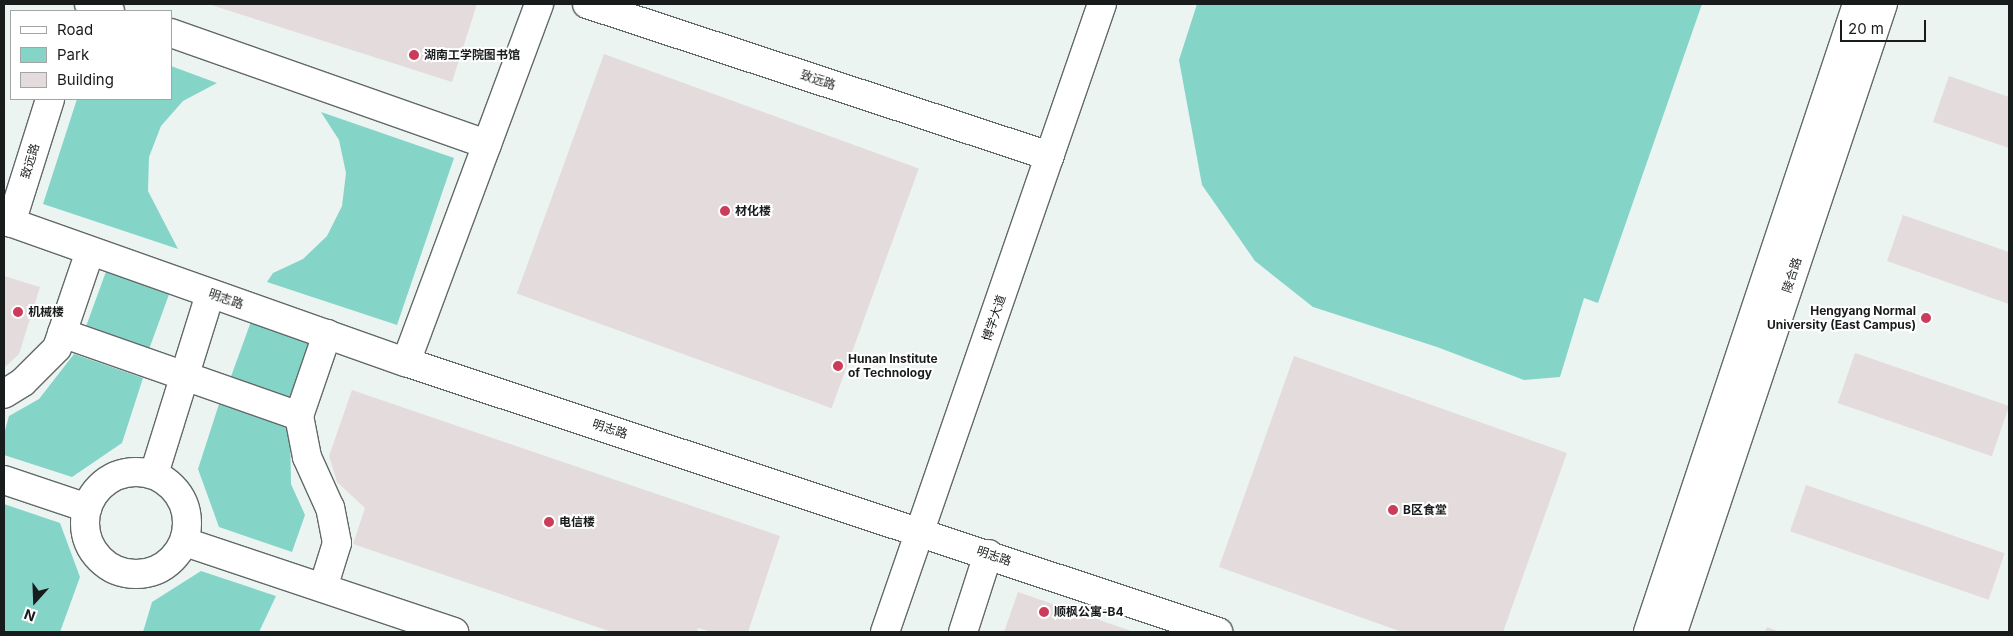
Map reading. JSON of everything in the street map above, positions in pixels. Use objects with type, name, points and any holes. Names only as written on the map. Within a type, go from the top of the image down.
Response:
[{"type":"street","points":[[89,4],[107,10]]},
{"type":"street","points":[[406,362],[539,4]]},
{"type":"street","name":"致远路","points":[[587,4],[1050,156]]},
{"type":"street","name":"博学大道","points":[[885,632],[1102,4]]},
{"type":"street","name":"陵合路","points":[[1648,632],[1857,4]]},
{"type":"street","name":"陵合路","points":[[1673,632],[1883,4]]},
{"type":"street","points":[[172,33],[487,144]]},
{"type":"street","name":"致远路","points":[[7,222],[50,100]]},
{"type":"street","name":"明志路","points":[[7,222],[406,362],[921,531],[1218,632]]},
{"type":"street","points":[[4,394],[23,382],[57,348],[90,251]]},
{"type":"street","points":[[154,474],[210,294]]},
{"type":"street","points":[[62,333],[299,416]]},
{"type":"street","points":[[323,588],[337,543],[330,508],[307,458],[299,416],[326,334]]},
{"type":"street","points":[[135,471],[154,474],[179,493],[186,508],[188,525],[185,542],[176,557],[162,568],[146,573],[128,574],[112,568],[98,557],[88,542],[84,525],[86,508],[105,481],[119,474],[135,471]]},
{"type":"street","points":[[4,480],[86,508]]},
{"type":"street","points":[[185,542],[454,632]]},
{"type":"street","points":[[963,632],[988,554]]},
{"type":"green space","points":[[1197,4],[1702,4],[1598,303],[1584,298],[1560,377],[1524,380],[1437,347],[1313,307],[1255,261],[1202,185],[1179,60]]},
{"type":"green space","points":[[172,66],[217,83],[183,101],[161,126],[149,157],[148,191],[178,249],[43,204],[77,100],[172,100]]},
{"type":"green space","points":[[321,112],[454,158],[397,325],[267,282],[273,273],[303,259],[327,236],[342,206],[346,173],[339,140]]},
{"type":"green space","points":[[108,266],[171,289],[147,356],[84,333]]},
{"type":"green space","points":[[253,316],[315,339],[291,405],[229,383]]},
{"type":"green space","points":[[74,354],[143,378],[122,443],[72,477],[4,455],[4,434],[9,416],[39,399]]},
{"type":"green space","points":[[219,404],[290,427],[291,484],[305,515],[292,552],[219,527],[198,469]]},
{"type":"green space","points":[[4,504],[60,523],[80,577],[60,632],[4,632]]},
{"type":"green space","points":[[201,571],[276,596],[259,632],[143,632],[152,602]]},
{"type":"building","name":"湖南工学院图书馆","points":[[208,4],[477,4],[452,82]]},
{"type":"building","name":"材化楼","points":[[604,54],[919,169],[832,408],[517,294]]},
{"type":"building","points":[[1949,76],[2009,97],[2009,148],[1933,122]]},
{"type":"building","points":[[1903,215],[2009,252],[2009,304],[1887,261]]},
{"type":"building","name":"机械楼","points":[[4,276],[40,287],[19,354],[4,368]]},
{"type":"building","points":[[1855,353],[2009,406],[1992,456],[1838,403]]},
{"type":"building","name":"B区食堂","points":[[1294,356],[1567,453],[1503,632],[1402,632],[1219,567]]},
{"type":"building","name":"电信楼","points":[[352,390],[780,536],[748,632],[712,632],[698,628],[697,632],[612,632],[353,544],[365,508],[337,482],[329,456]]},
{"type":"building","points":[[1806,485],[2005,553],[1989,600],[1790,531]]},
{"type":"building","name":"顺枫公寓-B4","points":[[1018,592],[1134,632],[1004,632]]},
{"type":"building","points":[[1767,627],[1780,632],[1765,632]]},
{"type":"place","name":"湖南工学院图书馆","points":[[414,55]]},
{"type":"place","name":"材化楼","points":[[725,211]]},
{"type":"place","name":"机械楼","points":[[18,312]]},
{"type":"place","name":"Hengyang Normal University (East Campus)","points":[[1926,318]]},
{"type":"place","name":"Hunan Institute of Technology","points":[[838,366]]},
{"type":"place","name":"B区食堂","points":[[1393,510]]},
{"type":"place","name":"电信楼","points":[[549,522]]},
{"type":"place","name":"顺枫公寓-B4","points":[[1044,612]]}]
